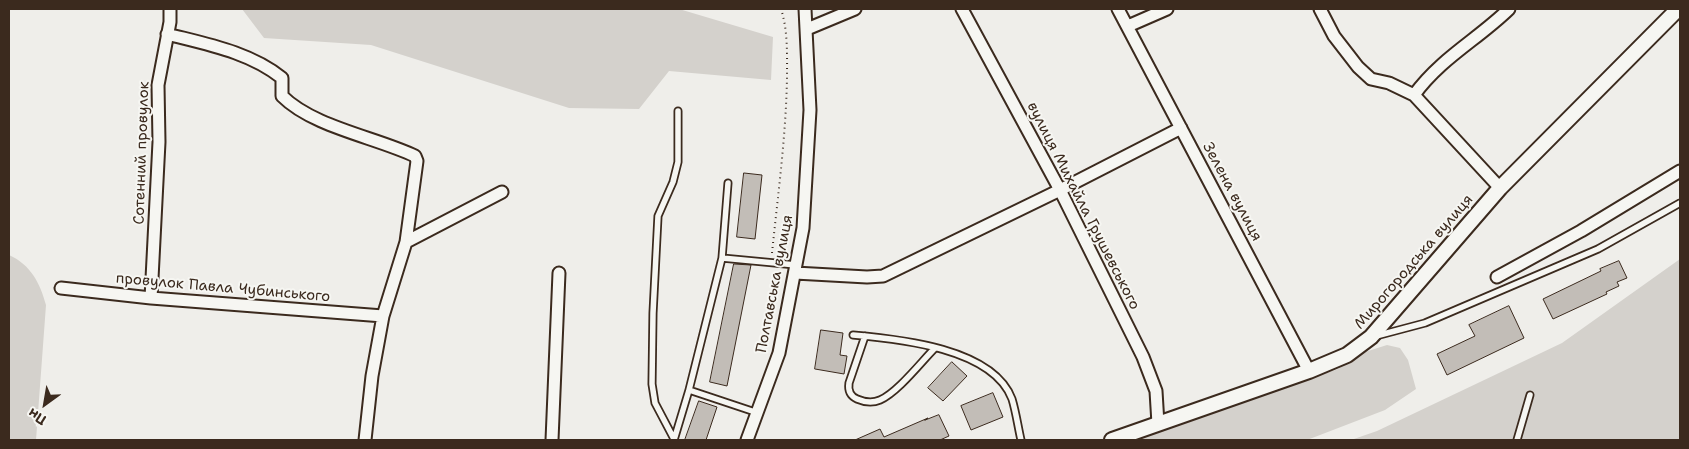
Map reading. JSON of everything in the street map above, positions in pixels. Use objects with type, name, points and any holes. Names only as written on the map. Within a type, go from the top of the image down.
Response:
[{"type":"street","name":"Сотенний провулок","points":[[152,298],[158,160],[158,85],[170,9]]},
{"type":"street","name":"Полтавська вулиця","points":[[747,440],[779,353],[803,228],[810,110],[805,9]]},
{"type":"street","points":[[807,29],[855,9]]},
{"type":"street","name":"вулиця Михайла Грушевського","points":[[962,9],[1060,190],[1143,357],[1156,391],[1158,424]]},
{"type":"street","name":"Зелена вулиця","points":[[1118,9],[1309,371]]},
{"type":"street","points":[[1128,26],[1167,9]]},
{"type":"street","points":[[1320,9],[1334,36],[1358,68],[1371,79],[1389,83],[1414,95],[1500,188]]},
{"type":"street","points":[[1414,95],[1427,77],[1444,61],[1494,24],[1509,9]]},
{"type":"street","name":"Мирогородська вулиця","points":[[1116,440],[1309,371],[1347,355],[1371,337],[1500,188],[1678,9]]},
{"type":"street","points":[[167,34],[224,49],[270,68],[282,78],[282,96],[287,102],[315,118],[415,156],[417,161],[406,242],[383,316],[372,376],[365,440]]},
{"type":"street","points":[[795,269],[867,277],[883,276],[1060,190],[1181,128]]},
{"type":"street","points":[[1498,278],[1581,231],[1680,171]]},
{"type":"street","points":[[406,242],[502,192]]},
{"type":"street","points":[[552,440],[559,273]]},
{"type":"street","name":"провулок Павла Чубинського","points":[[61,288],[152,298],[383,316]]},
{"type":"lane","points":[[674,440],[655,403],[652,384],[658,216],[673,182],[678,162],[678,112]]},
{"type":"lane","points":[[674,440],[689,390],[722,258],[728,183]]},
{"type":"lane","points":[[1371,337],[1425,323],[1589,253],[1680,203]]},
{"type":"lane","points":[[722,258],[771,263],[795,269]]},
{"type":"lane","points":[[853,335],[892,338],[955,353],[967,358],[995,377],[1012,399],[1021,440]]},
{"type":"lane","points":[[865,336],[848,390],[858,400],[869,402],[879,401],[891,393],[935,348]]},
{"type":"lane","points":[[689,390],[758,413]]},
{"type":"lane","points":[[1517,440],[1530,396]]},
{"type":"path","points":[[771,263],[787,117],[788,53],[784,17],[781,9]]},
{"type":"shaded area","points":[[242,9],[679,9],[773,37],[771,80],[669,71],[639,109],[569,108],[371,45],[264,38]]},
{"type":"shaded area","points":[[9,255],[29,269],[41,289],[46,305],[36,440],[9,440]]},
{"type":"shaded area","points":[[1680,259],[1680,440],[1351,440],[1377,431],[1562,343]]},
{"type":"shaded area","points":[[1387,345],[1400,348],[1408,360],[1416,389],[1385,410],[1307,440],[1135,440],[1338,369],[1365,352]]},
{"type":"building","points":[[744,173],[762,175],[755,239],[737,237]]},
{"type":"building","points":[[1619,261],[1627,278],[1617,282],[1619,286],[1606,292],[1607,294],[1553,319],[1543,299]]},
{"type":"building","points":[[734,264],[751,265],[727,386],[710,382]]},
{"type":"building","points":[[1509,306],[1524,338],[1447,375],[1437,354],[1475,336],[1469,325]]},
{"type":"building","points":[[821,330],[843,333],[840,355],[847,356],[844,374],[815,369]]},
{"type":"building","points":[[952,362],[967,376],[943,401],[928,388]]},
{"type":"building","points":[[993,393],[1003,417],[971,430],[961,406]]},
{"type":"building","points":[[699,401],[717,407],[706,440],[685,440]]},
{"type":"building","points":[[939,415],[949,436],[940,440],[855,440],[880,429],[884,437]]}]
